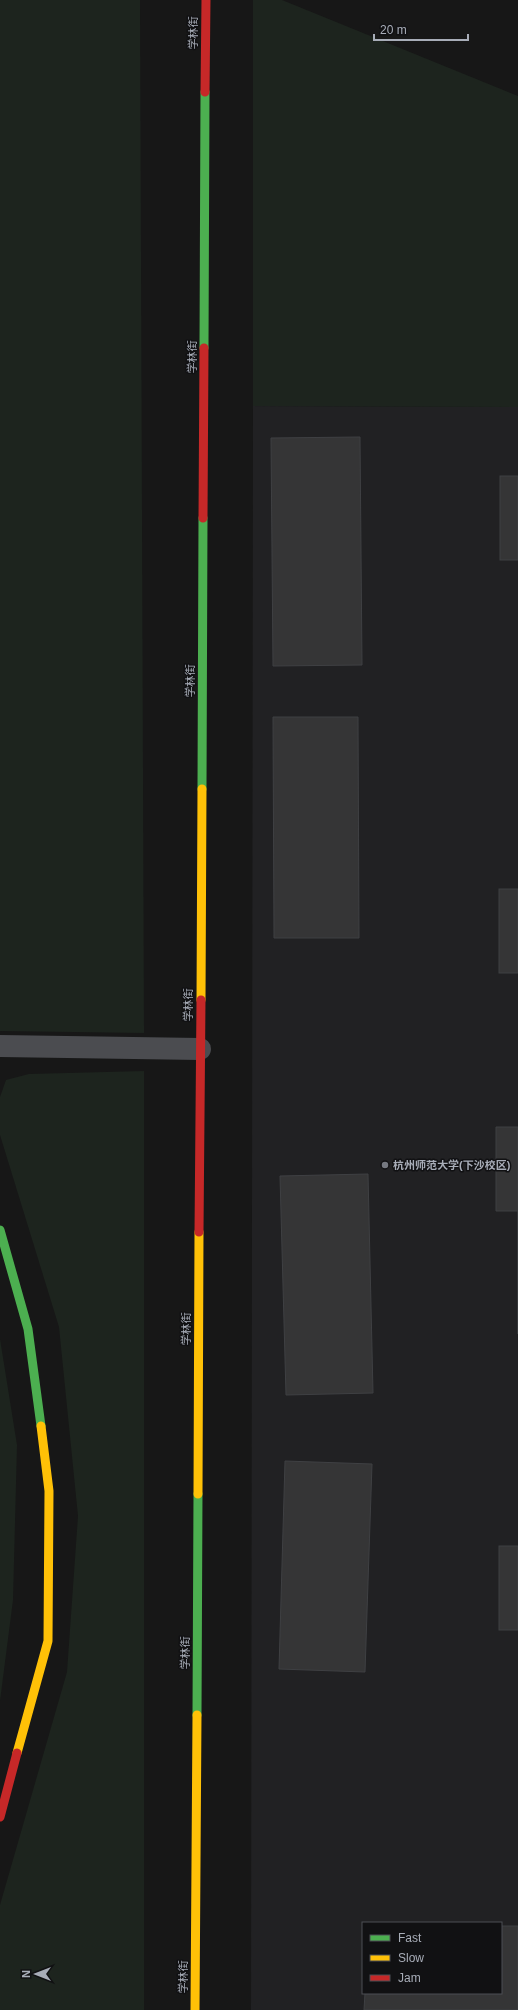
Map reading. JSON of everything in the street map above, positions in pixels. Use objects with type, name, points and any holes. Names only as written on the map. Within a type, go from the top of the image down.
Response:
[{"type":"main road","name":"学林街","points":[[195,2010],[206,0]]},
{"type":"main road","points":[[0,1230],[28,1329],[49,1491],[48,1641],[0,1817]]},
{"type":"street","points":[[0,1046],[200,1050]]},
{"type":"shaded area","points":[[0,0],[140,0],[144,1033],[0,1031]]},
{"type":"shaded area","points":[[253,0],[282,0],[518,96],[518,407],[253,406]]},
{"type":"shaded area","name":"杭州师范大学(下沙校区)","points":[[253,406],[518,407],[518,2010],[251,2010]]},
{"type":"shaded area","points":[[144,1071],[144,2010],[0,2010],[0,1905],[67,1672],[78,1516],[59,1327],[0,1135],[0,1097],[6,1080],[29,1074]]},
{"type":"shaded area","points":[[0,1339],[17,1445],[13,1600],[0,1701]]},
{"type":"building","points":[[360,437],[362,665],[273,666],[271,438]]},
{"type":"building","points":[[500,476],[518,476],[518,560],[500,560]]},
{"type":"building","points":[[273,717],[358,717],[359,938],[274,938]]},
{"type":"building","points":[[499,889],[518,889],[518,973],[499,973]]},
{"type":"building","points":[[496,1127],[518,1127],[518,1211],[496,1211]]},
{"type":"building","points":[[368,1174],[373,1393],[286,1395],[280,1176]]},
{"type":"building","points":[[285,1461],[372,1464],[365,1672],[279,1669]]},
{"type":"building","points":[[499,1546],[518,1546],[518,1630],[499,1630]]},
{"type":"building","points":[[502,1926],[518,1926],[518,2010],[364,2010],[365,1994],[502,1994]]},
{"type":"traffic: fast","points":[[204,348],[205,92]]},
{"type":"traffic: fast","points":[[202,789],[203,518]]},
{"type":"traffic: fast","points":[[0,1230],[28,1329],[41,1426]]},
{"type":"traffic: fast","points":[[197,1715],[198,1494]]},
{"type":"traffic: slow","points":[[201,1000],[202,789]]},
{"type":"traffic: slow","points":[[198,1494],[199,1232]]},
{"type":"traffic: slow","points":[[17,1753],[48,1641],[49,1491],[41,1426]]},
{"type":"traffic: slow","points":[[195,2010],[197,1715]]},
{"type":"traffic: jam","points":[[205,92],[206,0]]},
{"type":"traffic: jam","points":[[203,518],[204,348]]},
{"type":"traffic: jam","points":[[199,1232],[201,1000]]},
{"type":"traffic: jam","points":[[0,1817],[17,1753]]},
{"type":"place","name":"杭州师范大学(下沙校区)","points":[[385,1165]]}]
